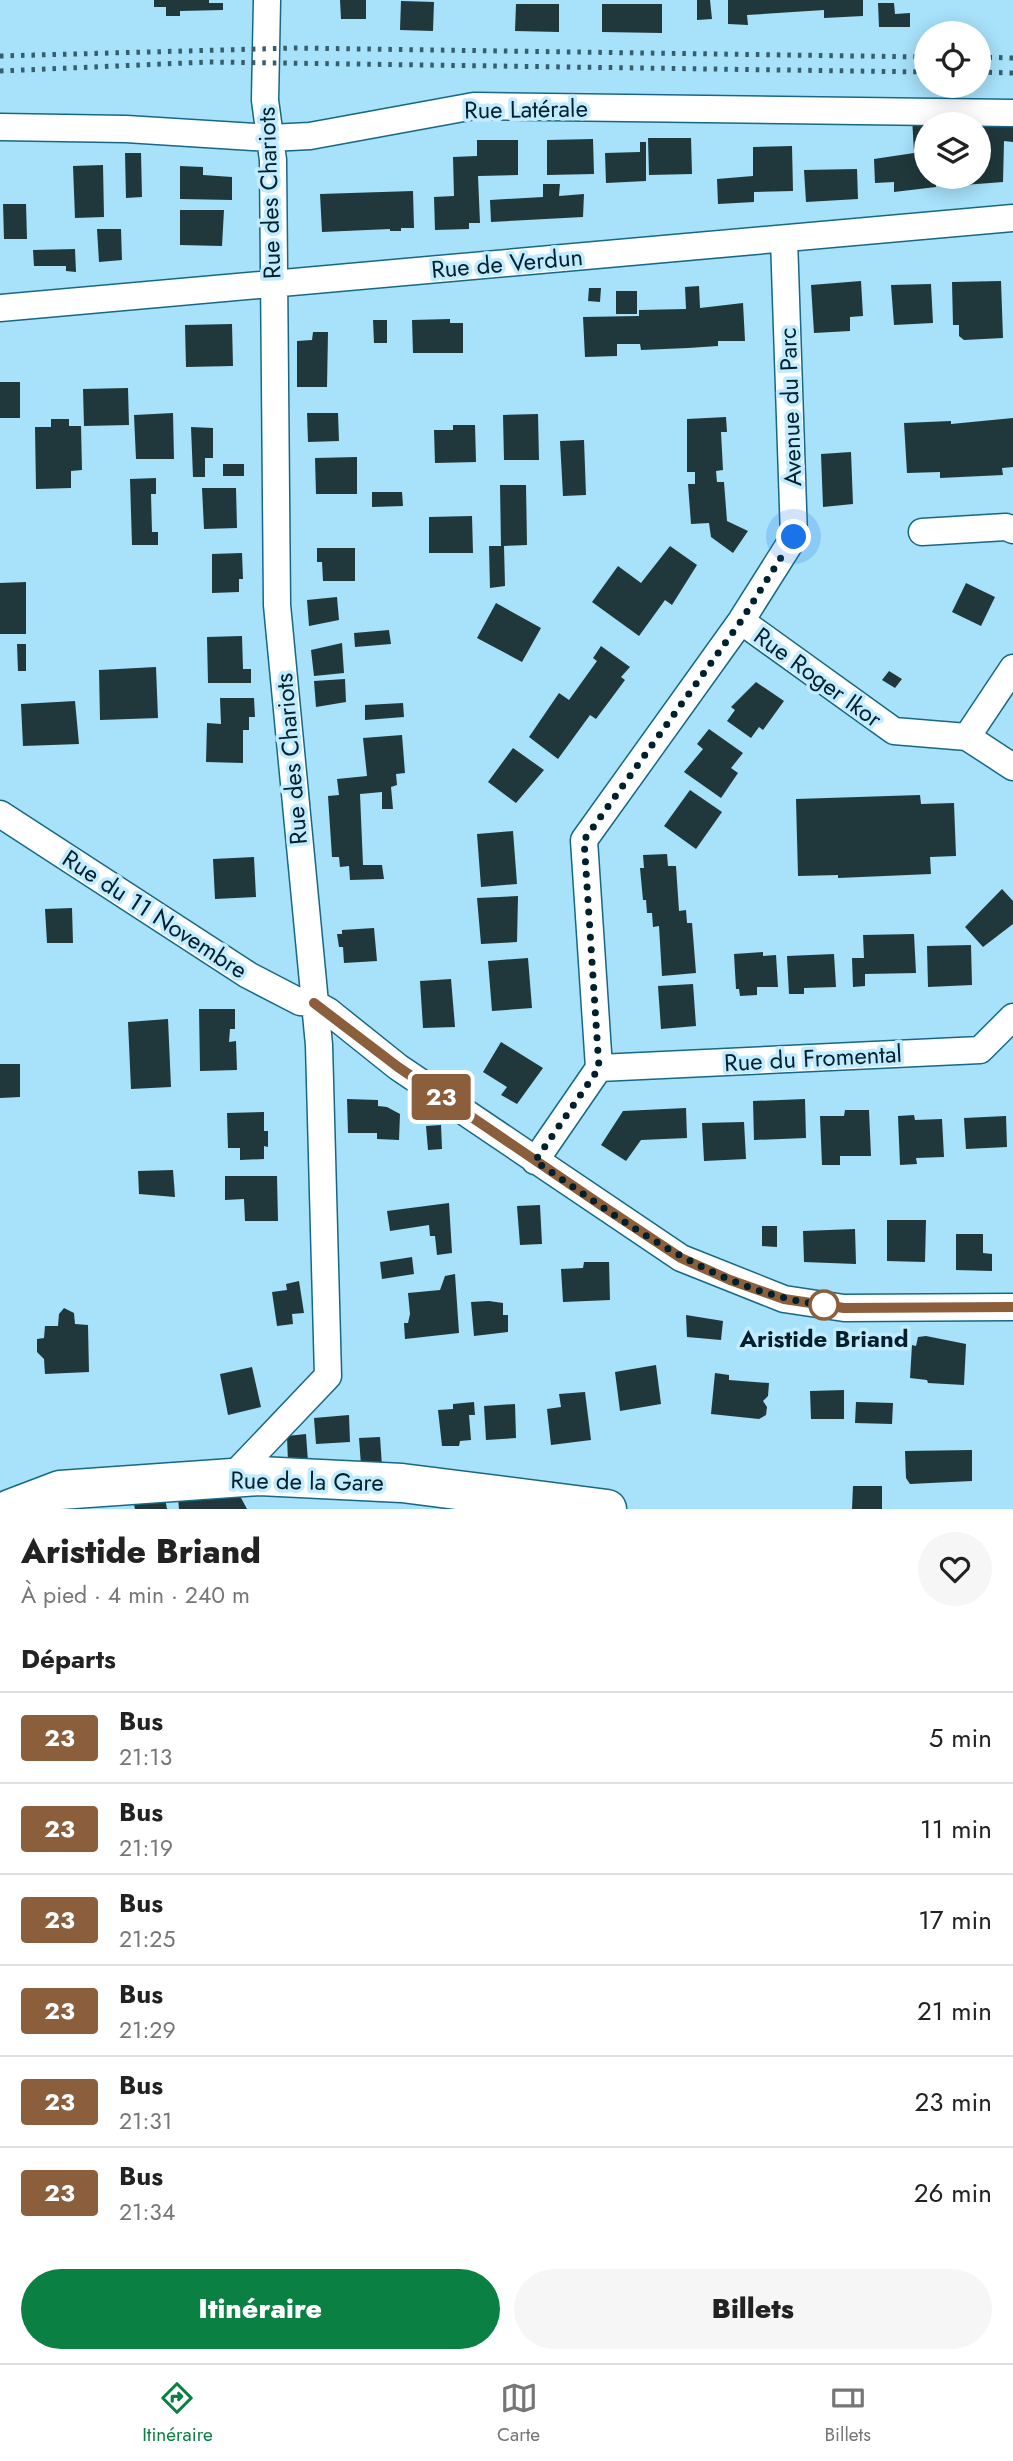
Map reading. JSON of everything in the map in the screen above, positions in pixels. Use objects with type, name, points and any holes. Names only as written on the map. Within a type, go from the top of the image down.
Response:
[{"type":"street","name":"Rue des Chariots","points":[[230,1479],[328,1376],[319,1045],[277,605],[271,138],[265,100],[267,0]]},
{"type":"street","name":"Rue Latérale","points":[[0,127],[126,129],[271,138],[310,136],[474,106],[1013,113]]},
{"type":"street","name":"Rue de Verdun","points":[[0,308],[1013,218]]},
{"type":"street","name":"Avenue du Parc","points":[[599,1068],[584,840],[741,621],[794,537],[784,239]]},
{"type":"street","points":[[922,532],[1006,527],[1013,530]]},
{"type":"street","name":"Rue Roger Ikor","points":[[741,621],[894,731],[967,737],[1013,767]]},
{"type":"street","points":[[967,737],[1013,668]]},
{"type":"street","name":"Rue du 11 Novembre","points":[[0,814],[248,975],[300,1002],[314,1003],[398,1067],[681,1258],[784,1299],[844,1308],[1013,1307]]},
{"type":"street","name":"Rue du Fromental","points":[[599,1068],[980,1050],[1013,1017]]},
{"type":"street","points":[[535,1161],[599,1068]]},
{"type":"street","name":"Rue de la Gare","points":[[10,1509],[60,1490],[259,1476],[402,1483],[607,1509]]},
{"type":"building","points":[[154,0],[209,0],[209,3],[223,3],[223,10],[180,11],[180,16],[166,16],[166,7],[154,7]]},
{"type":"building","points":[[340,0],[366,0],[366,19],[341,19]]},
{"type":"building","points":[[697,0],[710,0],[712,19],[697,20]]},
{"type":"building","points":[[728,0],[863,0],[863,16],[824,18],[824,10],[747,15],[748,25],[728,24]]},
{"type":"building","points":[[401,1],[434,2],[433,31],[400,30]]},
{"type":"building","points":[[878,3],[894,3],[895,14],[910,13],[910,27],[879,27]]},
{"type":"building","points":[[516,4],[559,4],[559,32],[515,31]]},
{"type":"building","points":[[602,4],[662,4],[662,33],[602,32]]},
{"type":"building","points":[[912,117],[914,117],[914,153]]},
{"type":"building","points":[[991,118],[1013,118],[1013,142],[1004,141],[1003,182],[991,183]]},
{"type":"building","points":[[648,138],[691,138],[692,174],[649,175]]},
{"type":"building","points":[[593,139],[594,174],[547,175],[547,140]]},
{"type":"building","points":[[477,140],[518,140],[518,175],[478,176],[480,223],[469,223],[469,229],[435,230],[434,197],[454,196],[453,157],[477,156]]},
{"type":"building","points":[[640,142],[646,142],[646,181],[606,183],[605,153],[640,152]]},
{"type":"building","points":[[792,146],[793,191],[754,192],[754,202],[718,204],[717,179],[753,176],[753,147]]},
{"type":"building","points":[[125,153],[141,153],[142,197],[126,198]]},
{"type":"building","points":[[914,153],[914,189],[919,189],[894,192],[894,182],[875,183],[874,159]]},
{"type":"building","points":[[103,165],[104,217],[75,218],[73,166]]},
{"type":"building","points":[[180,166],[203,167],[203,175],[232,177],[232,200],[180,199]]},
{"type":"building","points":[[857,169],[858,199],[806,202],[804,170]]},
{"type":"building","points":[[543,184],[560,184],[559,196],[584,194],[583,217],[491,222],[490,200],[543,197]]},
{"type":"building","points":[[413,191],[414,228],[401,228],[401,231],[390,229],[322,232],[320,194]]},
{"type":"building","points":[[3,204],[26,204],[27,239],[4,239]]},
{"type":"building","points":[[180,210],[224,210],[222,246],[180,245]]},
{"type":"building","points":[[97,229],[121,229],[122,260],[99,262]]},
{"type":"building","points":[[75,249],[76,272],[66,271],[66,266],[34,266],[33,250]]},
{"type":"building","points":[[861,281],[863,316],[850,317],[850,331],[814,333],[811,285]]},
{"type":"building","points":[[1001,281],[1003,338],[964,340],[959,336],[959,325],[953,325],[952,282]]},
{"type":"building","points":[[931,284],[933,323],[894,325],[891,285]]},
{"type":"building","points":[[699,286],[700,308],[743,303],[745,341],[718,341],[718,346],[641,350],[640,344],[617,344],[617,356],[585,357],[583,317],[639,316],[639,310],[686,309],[685,287]]},
{"type":"building","points":[[589,288],[601,288],[600,302],[588,301]]},
{"type":"building","points":[[616,291],[637,291],[637,314],[616,314]]},
{"type":"building","points":[[450,319],[450,323],[463,323],[463,353],[413,353],[412,320]]},
{"type":"building","points":[[373,320],[387,320],[387,343],[374,343]]},
{"type":"building","points":[[232,324],[233,366],[186,367],[185,325]]},
{"type":"building","points":[[313,332],[328,332],[327,387],[297,387],[297,341],[312,340]]},
{"type":"building","points":[[0,382],[20,382],[20,418],[0,418]]},
{"type":"building","points":[[128,388],[129,425],[84,426],[83,389]]},
{"type":"building","points":[[173,413],[174,459],[136,459],[134,415]]},
{"type":"building","points":[[307,413],[338,413],[339,441],[308,442]]},
{"type":"building","points":[[538,414],[539,460],[504,460],[503,415]]},
{"type":"building","points":[[726,417],[727,432],[721,432],[723,470],[716,471],[717,482],[724,482],[727,521],[748,531],[733,553],[711,537],[709,523],[691,524],[688,484],[695,484],[695,472],[687,472],[687,419]]},
{"type":"building","points":[[1013,418],[1013,467],[1002,468],[1003,475],[940,478],[940,472],[907,473],[904,423],[951,421],[951,424]]},
{"type":"building","points":[[51,419],[69,419],[69,426],[81,426],[82,470],[71,471],[71,488],[36,489],[35,427],[51,427]]},
{"type":"building","points":[[453,425],[475,425],[476,462],[435,463],[434,430],[453,430]]},
{"type":"building","points":[[191,427],[213,428],[213,458],[205,458],[205,477],[193,477]]},
{"type":"building","points":[[584,440],[586,495],[563,496],[560,441]]},
{"type":"building","points":[[851,452],[853,504],[823,507],[821,454]]},
{"type":"building","points":[[357,457],[357,494],[316,494],[315,458]]},
{"type":"building","points":[[223,464],[244,464],[244,476],[223,476]]},
{"type":"building","points":[[156,478],[156,494],[151,494],[152,532],[158,532],[158,545],[132,545],[130,479]]},
{"type":"building","points":[[500,485],[526,485],[527,545],[504,546],[505,586],[490,588],[489,546],[501,546]]},
{"type":"building","points":[[202,488],[236,488],[237,528],[204,529]]},
{"type":"building","points":[[372,492],[402,492],[403,506],[372,507]]},
{"type":"building","points":[[472,516],[473,553],[429,553],[429,517]]},
{"type":"building","points":[[670,546],[697,565],[672,605],[665,600],[639,636],[592,602],[618,566],[641,583]]},
{"type":"building","points":[[317,548],[355,548],[355,581],[323,581],[322,562],[317,562]]},
{"type":"building","points":[[242,553],[243,579],[239,579],[239,592],[212,593],[212,554]]},
{"type":"building","points":[[26,582],[26,634],[0,634],[0,583]]},
{"type":"building","points":[[966,583],[995,597],[981,626],[952,612]]},
{"type":"building","points":[[337,597],[339,620],[309,626],[307,600]]},
{"type":"building","points":[[496,603],[541,628],[522,662],[477,638]]},
{"type":"building","points":[[389,630],[391,644],[355,647],[354,633]]},
{"type":"building","points":[[242,636],[243,669],[251,669],[251,683],[208,683],[207,637]]},
{"type":"building","points":[[342,643],[344,673],[314,676],[311,650]]},
{"type":"building","points":[[17,644],[26,644],[26,671],[18,671]]},
{"type":"building","points":[[601,646],[630,667],[621,677],[625,680],[596,719],[590,715],[558,759],[529,737],[559,693],[569,700],[597,661],[593,658]]},
{"type":"building","points":[[156,667],[158,718],[100,720],[99,670]]},
{"type":"building","points":[[889,671],[902,679],[895,688],[882,680]]},
{"type":"building","points":[[345,679],[346,702],[316,707],[314,681]]},
{"type":"building","points":[[756,682],[784,701],[763,730],[759,727],[751,738],[727,721],[735,710],[731,707]]},
{"type":"building","points":[[220,698],[254,698],[255,717],[249,717],[249,730],[243,730],[243,763],[206,762],[207,723],[221,724]]},
{"type":"building","points":[[75,701],[79,744],[23,746],[21,704]]},
{"type":"building","points":[[403,703],[404,717],[365,720],[365,705]]},
{"type":"building","points":[[709,729],[743,753],[731,768],[738,773],[721,798],[684,772],[703,749],[697,744]]},
{"type":"building","points":[[402,735],[405,773],[396,774],[397,785],[391,787],[393,809],[382,809],[382,792],[360,794],[363,865],[382,865],[384,879],[350,880],[349,866],[340,867],[339,857],[332,857],[328,796],[339,795],[337,779],[367,776],[363,738]]},
{"type":"building","points":[[513,748],[544,770],[516,803],[488,782]]},
{"type":"building","points":[[690,790],[722,812],[696,849],[664,826]]},
{"type":"building","points":[[920,795],[921,804],[954,803],[956,856],[930,857],[931,874],[838,878],[838,875],[798,876],[796,799]]},
{"type":"building","points":[[513,831],[517,884],[481,887],[477,834]]},
{"type":"building","points":[[667,854],[668,866],[676,866],[679,911],[686,910],[687,923],[692,923],[696,973],[662,976],[659,926],[653,927],[652,913],[647,913],[646,900],[643,900],[640,868],[644,868],[643,855]]},
{"type":"building","points":[[254,857],[256,897],[215,899],[213,859]]},
{"type":"building","points":[[1002,889],[1013,901],[1013,924],[983,947],[965,927]]},
{"type":"building","points":[[518,896],[517,942],[481,944],[477,898]]},
{"type":"building","points":[[72,908],[73,943],[47,943],[45,909]]},
{"type":"building","points":[[374,928],[377,961],[344,963],[343,947],[339,947],[337,934],[342,934],[342,930]]},
{"type":"building","points":[[914,934],[916,973],[865,974],[865,986],[853,987],[852,958],[864,958],[863,935]]},
{"type":"building","points":[[971,945],[972,985],[928,987],[927,946]]},
{"type":"building","points":[[763,952],[763,956],[776,955],[778,987],[757,987],[757,995],[740,996],[739,989],[736,989],[734,954]]},
{"type":"building","points":[[834,954],[836,987],[804,988],[804,994],[789,994],[787,956]]},
{"type":"building","points":[[528,958],[532,1008],[492,1011],[488,961]]},
{"type":"building","points":[[451,979],[455,1027],[423,1028],[420,981]]},
{"type":"building","points":[[693,984],[696,1026],[661,1029],[658,986]]},
{"type":"building","points":[[199,1009],[235,1009],[235,1029],[230,1029],[229,1042],[236,1041],[237,1070],[200,1071]]},
{"type":"building","points":[[168,1019],[171,1087],[131,1089],[128,1022]]},
{"type":"building","points":[[501,1042],[543,1068],[517,1104],[501,1095],[507,1087],[483,1072]]},
{"type":"building","points":[[0,1064],[20,1064],[20,1097],[0,1098]]},
{"type":"building","points":[[347,1099],[378,1100],[378,1106],[387,1107],[400,1114],[399,1140],[377,1139],[377,1133],[348,1133]]},
{"type":"building","points":[[805,1099],[806,1138],[754,1140],[753,1101]]},
{"type":"building","points":[[686,1108],[687,1138],[641,1140],[626,1161],[601,1145],[623,1111]]},
{"type":"building","points":[[845,1110],[869,1110],[871,1156],[840,1156],[840,1165],[822,1165],[820,1116],[844,1116]]},
{"type":"building","points":[[264,1112],[264,1131],[268,1131],[268,1147],[264,1146],[264,1159],[240,1160],[240,1148],[228,1148],[227,1113]]},
{"type":"building","points":[[914,1115],[915,1120],[942,1119],[944,1157],[916,1158],[917,1164],[900,1165],[898,1116]]},
{"type":"building","points":[[1006,1116],[1007,1147],[966,1149],[964,1118]]},
{"type":"building","points":[[744,1122],[746,1159],[704,1161],[702,1123]]},
{"type":"building","points":[[441,1125],[442,1149],[428,1150],[426,1126]]},
{"type":"building","points":[[173,1170],[175,1197],[139,1194],[138,1171]]},
{"type":"building","points":[[225,1176],[277,1176],[278,1221],[245,1221],[244,1199],[225,1200]]},
{"type":"building","points":[[449,1203],[452,1253],[437,1255],[435,1236],[430,1236],[429,1225],[390,1231],[387,1211]]},
{"type":"building","points":[[540,1205],[542,1244],[520,1245],[517,1206]]},
{"type":"building","points":[[887,1220],[926,1220],[925,1262],[887,1261]]},
{"type":"building","points":[[762,1226],[777,1226],[777,1247],[762,1246]]},
{"type":"building","points":[[855,1229],[856,1264],[804,1262],[803,1231]]},
{"type":"building","points":[[956,1234],[983,1234],[983,1253],[992,1254],[992,1271],[956,1270]]},
{"type":"building","points":[[412,1257],[414,1274],[382,1279],[380,1262]]},
{"type":"building","points":[[584,1262],[609,1262],[610,1300],[563,1302],[561,1269],[583,1268]]},
{"type":"building","points":[[455,1274],[459,1333],[405,1339],[404,1323],[408,1323],[410,1314],[408,1293],[440,1290],[445,1276]]},
{"type":"building","points":[[299,1281],[304,1313],[292,1314],[293,1324],[277,1326],[272,1292],[287,1290],[286,1284]]},
{"type":"building","points":[[471,1302],[503,1303],[503,1315],[508,1315],[508,1332],[474,1336]]},
{"type":"building","points":[[64,1308],[74,1313],[75,1324],[88,1325],[89,1372],[45,1374],[44,1359],[37,1352],[37,1339],[44,1338],[45,1326],[58,1326],[59,1314]]},
{"type":"building","points":[[686,1315],[723,1321],[721,1340],[687,1337]]},
{"type":"building","points":[[926,1336],[966,1344],[964,1385],[928,1383],[927,1380],[910,1378],[912,1345],[916,1346],[918,1337]]},
{"type":"building","points":[[656,1365],[661,1404],[620,1411],[615,1372]]},
{"type":"building","points":[[252,1367],[261,1407],[228,1415],[220,1374]]},
{"type":"building","points":[[715,1373],[729,1375],[729,1380],[769,1383],[768,1396],[763,1401],[767,1407],[766,1415],[759,1419],[711,1414]]},
{"type":"building","points":[[844,1390],[844,1419],[811,1419],[810,1391]]},
{"type":"building","points":[[585,1392],[591,1440],[551,1445],[547,1409],[561,1407],[559,1394]]},
{"type":"building","points":[[474,1402],[475,1415],[469,1415],[471,1440],[460,1441],[459,1446],[442,1446],[438,1410],[453,1409],[453,1404]]},
{"type":"building","points":[[856,1402],[893,1403],[892,1424],[855,1423]]},
{"type":"building","points":[[515,1404],[516,1438],[486,1440],[484,1406]]},
{"type":"building","points":[[349,1415],[350,1442],[316,1444],[314,1418]]},
{"type":"building","points":[[306,1434],[308,1462],[288,1462],[287,1436]]},
{"type":"building","points":[[380,1437],[382,1466],[361,1465],[359,1438]]},
{"type":"building","points":[[972,1450],[972,1481],[910,1484],[906,1478],[905,1451]]},
{"type":"building","points":[[853,1486],[882,1486],[882,1509],[852,1509]]},
{"type":"building","points":[[239,1494],[247,1509],[179,1509],[178,1498]]},
{"type":"building","points":[[165,1498],[167,1509],[135,1509],[133,1500]]},
{"type":"railway","points":[[0,56],[295,48],[914,57]]},
{"type":"railway","points":[[991,57],[1013,58]]},
{"type":"railway","points":[[0,71],[209,62],[914,72]]},
{"type":"railway","points":[[991,72],[1013,73]]},
{"type":"bus line","name":"23","points":[[314,1003],[328,1011],[398,1067],[601,1205],[681,1258],[730,1280],[784,1299],[844,1308],[1013,1307]]},
{"type":"place","name":"Aristide Briand","points":[[824,1305]]},
{"type":"route","points":[[794,537],[741,621],[584,840],[599,1068],[535,1161],[681,1258],[730,1280],[784,1299],[824,1305]]}]
